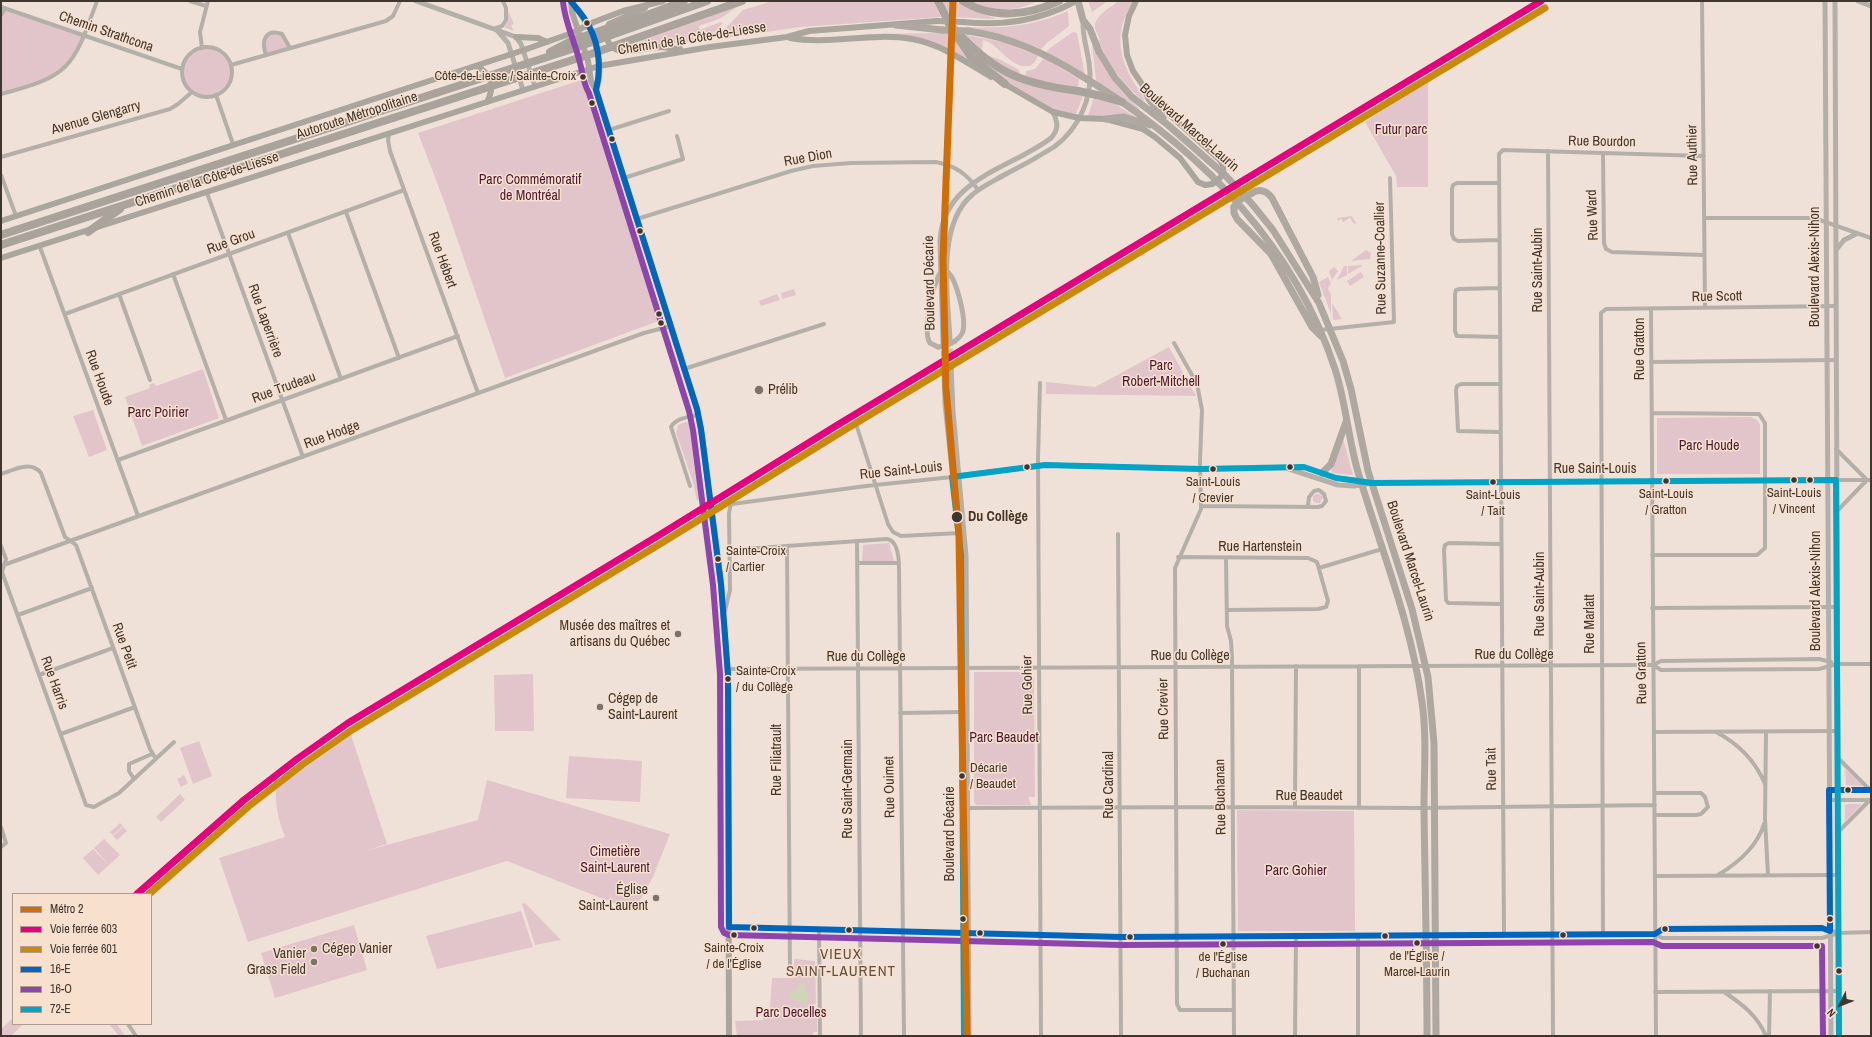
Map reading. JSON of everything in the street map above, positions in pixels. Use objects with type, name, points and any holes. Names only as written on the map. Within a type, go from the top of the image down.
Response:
[{"type":"highway","points":[[523,65],[570,42],[684,1]]},
{"type":"highway","name":"Autoroute Métropolitaine","points":[[1,235],[523,65],[707,1]]},
{"type":"highway","name":"Autoroute Métropolitaine","points":[[1,245],[591,54],[742,1]]},
{"type":"highway","points":[[938,1],[949,24],[968,53],[1005,84]]},
{"type":"highway","points":[[963,1],[977,8],[994,13],[1026,11],[1048,6],[1059,1]]},
{"type":"highway","points":[[1026,11],[1044,1]]},
{"type":"highway","points":[[949,24],[980,54],[1009,74],[1040,85],[1096,94],[1122,102]]},
{"type":"highway","points":[[88,232],[102,221],[133,202]]},
{"type":"highway","points":[[1,229],[33,224]]},
{"type":"main road","name":"Chemin de la Côte-de-Liesse","points":[[1,221],[524,50],[623,11],[663,1]]},
{"type":"main road","name":"Chemin de la Côte-de-Liesse","points":[[1,258],[88,232],[599,66],[688,50],[787,37],[809,31],[937,22],[995,24],[1026,21],[1050,14],[1077,1]]},
{"type":"main road","name":"Boulevard Marcel-Laurin","points":[[1077,1],[1102,60],[1115,78],[1132,97],[1168,125],[1224,174],[1252,204],[1284,245],[1319,303],[1350,382],[1372,483],[1410,600],[1426,666],[1433,725],[1436,1036]]},
{"type":"main road","points":[[1136,1],[1128,20],[1125,45],[1131,66],[1144,87],[1149,99],[1168,125]]},
{"type":"main road","points":[[571,2],[588,25],[597,50],[599,82],[596,90]]},
{"type":"main road","points":[[571,2],[572,12],[588,62],[592,84],[596,90],[609,130],[698,415],[705,457],[723,615],[727,669],[729,1036]]},
{"type":"main road","points":[[652,4],[609,24],[606,33],[610,45],[615,50],[622,51],[659,47],[688,50]]},
{"type":"main road","name":"Boulevard Marcel-Laurin","points":[[896,25],[968,31],[996,36],[1030,48],[1054,59],[1098,86],[1140,113],[1218,182],[1256,223],[1280,256],[1296,282],[1320,330],[1340,383],[1352,453],[1404,616],[1416,666],[1425,730],[1424,808],[1427,935],[1427,1036]]},
{"type":"main road","points":[[516,37],[538,38],[547,42]]},
{"type":"main road","points":[[787,37],[810,41],[881,37],[914,39],[942,48],[1054,112],[1079,118],[1128,118],[1154,126]]},
{"type":"main road","points":[[476,66],[484,70],[491,85],[492,91],[487,102]]},
{"type":"main road","points":[[1106,119],[1132,125],[1148,132],[1180,158],[1198,182],[1204,185],[1212,184],[1218,180],[1223,174],[1224,166],[1220,160],[1178,123],[1144,87]]},
{"type":"main road","points":[[1319,303],[1313,277],[1272,198],[1262,190],[1252,193],[1240,200],[1234,207],[1234,213],[1237,219],[1271,254],[1312,327],[1323,338]]},
{"type":"main road","points":[[1322,472],[1331,464],[1347,420]]},
{"type":"street","points":[[1,94],[24,88],[55,76],[71,62],[84,36],[96,1]]},
{"type":"street","points":[[190,1],[206,6]]},
{"type":"street","points":[[202,48],[200,32],[208,1]]},
{"type":"street","points":[[231,65],[386,21],[393,16],[400,1]]},
{"type":"street","points":[[416,1],[496,28],[516,37],[524,50],[535,86]]},
{"type":"street","points":[[496,28],[505,22],[507,18],[504,1]]},
{"type":"street","name":"Rue Authier","points":[[1702,1],[1705,308]]},
{"type":"street","name":"Boulevard Alexis-Nihon","points":[[1825,1],[1831,1036]]},
{"type":"street","name":"Boulevard Alexis-Nihon","points":[[1835,1],[1839,1036]]},
{"type":"street","points":[[1858,1],[1871,6]]},
{"type":"street","points":[[1,15],[3,8]]},
{"type":"street","name":"Chemin Strathcona","points":[[3,8],[182,70]]},
{"type":"street","name":"Boulevard Décarie","points":[[950,340],[948,272],[949,240],[952,223],[960,208],[978,190],[1054,147],[1068,134],[1079,118],[1087,100],[1090,79],[1089,64],[1082,30],[1084,20]]},
{"type":"street","points":[[496,28],[506,40],[523,90]]},
{"type":"street","points":[[266,55],[263,43],[266,36],[272,33],[282,34],[290,48]]},
{"type":"street","points":[[209,47],[223,53],[231,65],[230,81],[222,92],[216,96],[203,97],[192,92],[183,81],[182,70],[187,57],[192,52],[202,48],[209,47]]},
{"type":"street","name":"Avenue Glengarry","points":[[1,157],[170,109],[192,92]]},
{"type":"street","points":[[216,96],[233,144]]},
{"type":"street","points":[[609,130],[669,111]]},
{"type":"street","name":"Boulevard Décarie","points":[[940,346],[940,236],[945,218],[956,198],[973,183],[1051,138],[1056,132],[1058,126],[1054,112]]},
{"type":"street","name":"Rue Hébert","points":[[390,135],[390,148],[404,190],[478,393]]},
{"type":"street","points":[[624,178],[683,159],[677,136]]},
{"type":"street","name":"Rue Bourdon","points":[[1500,152],[1503,150],[1704,156]]},
{"type":"street","name":"Rue Saint-Aubin","points":[[1548,151],[1553,1036]]},
{"type":"street","name":"Rue Tait","points":[[1500,152],[1499,240],[1504,934]]},
{"type":"street","name":"Rue Ward","points":[[1603,153],[1604,243],[1606,249],[1612,252],[1704,255]]},
{"type":"street","name":"Rue Dion","points":[[637,219],[791,171],[822,165],[936,162],[958,169],[969,177],[978,190]]},
{"type":"street","points":[[1,175],[16,216]]},
{"type":"street","name":"Rue Suzanne-Coallier","points":[[1330,328],[1394,322],[1390,178]]},
{"type":"street","points":[[1499,183],[1457,183],[1453,185],[1452,234],[1454,239],[1458,240],[1499,240]]},
{"type":"street","name":"Rue Grou","points":[[64,314],[404,190]]},
{"type":"street","name":"Rue Laperrière","points":[[207,193],[303,457]]},
{"type":"street","points":[[346,212],[399,358]]},
{"type":"street","points":[[1705,218],[1807,218],[1826,222],[1856,234],[1871,238]]},
{"type":"street","points":[[288,233],[341,379]]},
{"type":"street","points":[[1836,250],[1844,240],[1856,234]]},
{"type":"street","name":"Rue Houde","points":[[40,247],[138,516]]},
{"type":"street","points":[[940,272],[935,282],[927,333],[930,343],[940,346],[950,344],[958,338],[964,325],[952,276],[948,272]]},
{"type":"street","points":[[173,274],[226,420]]},
{"type":"street","points":[[1500,288],[1458,289],[1455,292],[1455,331],[1457,336],[1500,336]]},
{"type":"street","points":[[119,294],[150,380]]},
{"type":"street","name":"Rue Scott","points":[[1601,314],[1606,309],[1835,306]]},
{"type":"street","name":"Rue Gratton","points":[[1651,309],[1653,481],[1652,608],[1655,793],[1654,934],[1656,1036]]},
{"type":"street","name":"Rue Marlatt","points":[[1601,314],[1603,934]]},
{"type":"street","points":[[684,369],[824,324]]},
{"type":"street","name":"Rue Hodge","points":[[2,566],[644,333],[671,326]]},
{"type":"street","points":[[1320,330],[1330,328]]},
{"type":"street","name":"Rue Trudeau","points":[[118,460],[458,336]]},
{"type":"street","name":"Rue Crevier","points":[[1174,343],[1195,379],[1201,397],[1201,506],[1199,515],[1178,557],[1175,568],[1174,666],[1177,1004],[1180,1010],[1234,1010]]},
{"type":"street","points":[[1651,362],[1836,360]]},
{"type":"street","name":"Boulevard Décarie","points":[[951,364],[953,411],[960,476],[962,808],[969,1036]]},
{"type":"street","name":"Boulevard Décarie","points":[[944,368],[945,404],[952,477],[961,533],[968,668],[968,808],[964,1036]]},
{"type":"street","name":"Rue Gohier","points":[[1040,383],[1038,466],[1041,1036]]},
{"type":"street","points":[[1500,384],[1461,384],[1457,386],[1456,390],[1458,431],[1500,432]]},
{"type":"street","points":[[1652,413],[1759,414],[1765,423],[1766,480],[1764,548],[1757,555],[1652,555]]},
{"type":"street","points":[[690,486],[671,427],[675,422],[698,415]]},
{"type":"street","points":[[857,427],[889,526],[895,534],[903,537],[961,533]]},
{"type":"street","points":[[1836,449],[1869,480],[1836,511]]},
{"type":"street","name":"Rue Petit","points":[[1,474],[28,466],[34,466],[39,469],[43,476],[65,537],[76,545],[152,754],[156,759]]},
{"type":"street","name":"Rue Saint-Louis","points":[[730,550],[729,510],[731,505],[737,503],[1038,466],[1201,470],[1289,469],[1304,467],[1336,478],[1361,483],[1869,480]]},
{"type":"street","name":"Rue Saint-Louis","points":[[1289,469],[1334,484],[1349,486],[1361,483]]},
{"type":"street","points":[[1201,506],[1308,506],[1322,506],[1326,501],[1325,495],[1321,491],[1314,491],[1309,497],[1308,506]]},
{"type":"street","name":"Rue Cardinal","points":[[1118,534],[1121,1036]]},
{"type":"street","name":"Rue Ouimet","points":[[857,541],[891,540],[895,545],[899,563],[904,1036]]},
{"type":"street","points":[[723,615],[730,591],[730,550],[857,541]]},
{"type":"street","name":"Rue Saint-Germain","points":[[857,541],[861,1036]]},
{"type":"street","points":[[1501,544],[1449,543],[1445,545],[1444,550],[1446,600],[1448,603],[1501,604]]},
{"type":"street","name":"Rue Harris","points":[[1,546],[6,559],[2,566],[2,572],[85,802],[88,806],[93,807],[111,799],[134,779]]},
{"type":"street","name":"Rue Filiatrault","points":[[787,546],[790,974]]},
{"type":"street","points":[[1227,610],[1307,610],[1324,608],[1326,607],[1328,601],[1319,568],[1382,549]]},
{"type":"street","name":"Rue Hartenstein","points":[[1178,557],[1308,558],[1315,560],[1319,568]]},
{"type":"street","name":"Rue Buchanan","points":[[1226,558],[1227,626],[1231,648],[1234,1036]]},
{"type":"street","points":[[857,563],[899,563]]},
{"type":"street","points":[[18,615],[92,588]]},
{"type":"street","points":[[1652,608],[1837,607]]},
{"type":"street","points":[[39,675],[113,648]]},
{"type":"street","name":"Rue du Collège","points":[[727,669],[1174,666],[1602,666],[1653,665],[1661,660],[1819,659],[1829,664],[1871,664]]},
{"type":"street","name":"Rue du Collège","points":[[1653,665],[1661,670],[1819,669],[1829,664]]},
{"type":"street","points":[[1295,808],[1296,666]]},
{"type":"street","points":[[1359,666],[1359,808]]},
{"type":"street","points":[[61,734],[135,707]]},
{"type":"street","points":[[900,713],[961,712]]},
{"type":"street","points":[[1654,732],[1838,731]]},
{"type":"street","points":[[1715,732],[1728,738],[1747,754],[1761,774],[1766,786]]},
{"type":"street","points":[[1766,732],[1766,819],[1768,875]]},
{"type":"street","points":[[152,754],[128,765],[130,773],[134,779],[174,742]]},
{"type":"street","points":[[1838,758],[1871,790]]},
{"type":"street","points":[[1830,790],[1871,790]]},
{"type":"street","points":[[1655,793],[1701,793],[1706,797],[1708,807],[1701,814],[1696,815],[1655,815]]},
{"type":"street","points":[[1830,800],[1871,800]]},
{"type":"street","points":[[1838,832],[1871,800]]},
{"type":"street","name":"Rue Beaudet","points":[[962,808],[1424,808],[1655,805]]},
{"type":"street","points":[[1718,875],[1733,865],[1750,850],[1761,834],[1766,819]]},
{"type":"street","points":[[1,827],[6,843],[1,847]]},
{"type":"street","points":[[1654,876],[1838,875]]},
{"type":"street","points":[[729,927],[860,929],[966,933],[1233,937],[1654,934],[1662,938],[1822,938],[1830,933],[1871,932]]},
{"type":"street","points":[[1654,934],[1663,929],[1822,928],[1830,933]]},
{"type":"street","points":[[819,929],[820,1036]]},
{"type":"street","points":[[1295,1036],[1296,936]]},
{"type":"street","points":[[1358,936],[1358,1036]]},
{"type":"street","points":[[1767,1036],[1770,991]]},
{"type":"street","points":[[1655,992],[1839,991]]},
{"type":"street","points":[[1724,992],[1754,1015],[1767,1036]]},
{"type":"street","points":[[129,1025],[136,1036]]},
{"type":"green space","points":[[773,1],[934,1],[941,17],[801,27],[718,39],[722,34],[734,33],[734,30],[728,31],[725,29],[743,10]]},
{"type":"green space","points":[[941,1],[944,4],[943,1],[956,1],[973,11],[995,19],[951,17]]},
{"type":"green space","points":[[971,1],[1037,1],[1029,5],[1004,10],[987,8]]},
{"type":"green space","points":[[1088,1],[1108,1],[1092,12]]},
{"type":"green space","points":[[1119,1],[1133,1],[1126,15],[1122,28],[1120,40],[1121,52],[1130,75],[1145,99],[1143,101],[1117,74],[1098,41],[1100,40],[1095,27],[1097,19]]},
{"type":"green space","points":[[737,7],[721,18],[699,26],[700,30],[721,22],[723,23],[707,40],[619,49]]},
{"type":"green space","points":[[5,9],[84,36],[77,53],[55,76],[1,94],[1,15]]},
{"type":"green space","points":[[508,11],[514,24],[511,25],[514,31],[504,27],[508,21]]},
{"type":"green space","points":[[1068,11],[1069,26],[1041,49],[1014,39],[967,29],[966,27],[1006,27],[1043,20]]},
{"type":"green space","points":[[1073,32],[1077,33],[1085,75],[1046,52]]},
{"type":"green space","points":[[279,33],[290,48],[266,55],[265,39],[269,34]]},
{"type":"green space","points":[[950,33],[959,48],[974,66],[935,43],[860,34]]},
{"type":"green space","points":[[962,34],[1007,43],[1038,56],[1035,62],[1030,66],[1016,64],[995,46],[983,40],[983,54],[999,59],[1019,70],[1020,73],[1018,76],[989,61]]},
{"type":"green space","points":[[1092,44],[1112,80],[1140,109],[1139,110],[1096,81]]},
{"type":"green space","points":[[207,47],[217,49],[225,54],[230,62],[232,72],[230,82],[225,90],[217,95],[207,97],[197,95],[189,90],[184,82],[182,72],[184,62],[189,54],[197,49]]},
{"type":"green space","points":[[1044,58],[1079,79],[1078,90],[1025,77],[1026,71],[1035,69]]},
{"type":"green space","points":[[980,60],[1017,81],[1054,91],[1083,96],[1076,114],[1055,110],[999,78]]},
{"type":"green space","name":"Parc Commémoratif de Montréal","points":[[584,79],[661,320],[505,378],[444,201],[418,133]]},
{"type":"green space","name":"Futur parc","points":[[1428,80],[1428,187],[1397,187],[1396,176],[1365,122]]},
{"type":"green space","points":[[1094,97],[1115,104],[1139,119],[1088,116]]},
{"type":"green space","points":[[1352,216],[1356,223],[1354,224],[1350,218],[1343,222],[1341,219],[1338,221],[1337,218]]},
{"type":"green space","points":[[1366,250],[1371,253],[1370,259],[1351,261]]},
{"type":"green space","points":[[1344,266],[1347,266],[1347,275],[1337,280]]},
{"type":"green space","points":[[1348,266],[1362,266],[1348,274]]},
{"type":"green space","points":[[1334,267],[1338,271],[1332,280],[1329,271]]},
{"type":"green space","points":[[1361,272],[1364,277],[1350,286],[1347,281]]},
{"type":"green space","points":[[1328,277],[1331,284],[1328,289],[1331,294],[1331,314],[1319,282]]},
{"type":"green space","points":[[794,289],[796,295],[782,299],[781,293]]},
{"type":"green space","points":[[777,294],[780,300],[761,306],[759,301]]},
{"type":"green space","points":[[1332,303],[1342,319],[1333,320]]},
{"type":"green space","name":"Parc Robert-Mitchell","points":[[1169,347],[1196,396],[1046,394],[1046,382],[1095,387]]},
{"type":"green space","name":"Parc Poirier","points":[[203,369],[219,418],[142,446],[125,397],[150,388],[149,385],[154,383],[156,386]]},
{"type":"green space","points":[[93,410],[107,450],[89,457],[73,416]]},
{"type":"green space","name":"Parc Houde","points":[[1751,417],[1757,420],[1760,425],[1760,474],[1657,474],[1657,418]]},
{"type":"green space","points":[[686,422],[693,425],[702,497],[697,501],[693,482],[676,433],[678,425]]},
{"type":"green space","points":[[1343,438],[1353,475],[1333,473],[1331,470]]},
{"type":"green space","points":[[1320,494],[1323,497],[1320,503],[1313,501],[1313,496]]},
{"type":"green space","points":[[889,543],[894,561],[862,561],[863,545]]},
{"type":"green space","name":"Parc Beaudet","points":[[974,672],[1029,672],[1028,676],[1034,677],[1035,797],[1028,797],[1031,805],[976,805],[974,802]]},
{"type":"green space","points":[[533,674],[534,731],[495,731],[494,675]]},
{"type":"green space","name":"Cimetière Saint-Laurent","points":[[351,735],[387,844],[365,851],[478,820],[487,780],[670,834],[653,877],[634,911],[507,861],[248,942],[219,858],[285,837],[278,813],[276,788]]},
{"type":"green space","points":[[199,741],[212,776],[193,784],[180,748]]},
{"type":"green space","points":[[569,756],[642,761],[640,802],[566,798]]},
{"type":"green space","points":[[1845,769],[1862,785],[1862,786],[1846,785]]},
{"type":"green space","points":[[184,775],[188,783],[181,787],[177,779]]},
{"type":"green space","points":[[180,794],[185,800],[161,822],[156,817]]},
{"type":"green space","points":[[1862,804],[1845,821],[1845,805]]},
{"type":"green space","name":"Parc Gohier","points":[[1237,810],[1354,811],[1355,931],[1238,931]]},
{"type":"green space","points":[[120,823],[123,826],[113,835],[110,832]]},
{"type":"green space","points":[[123,827],[127,831],[117,840],[113,836]]},
{"type":"green space","points":[[104,839],[120,855],[109,865],[94,848]]},
{"type":"green space","points":[[93,849],[109,865],[98,875],[83,858]]},
{"type":"green space","points":[[525,903],[561,940],[535,945],[522,904]]},
{"type":"green space","points":[[521,911],[533,947],[437,969],[426,936]]},
{"type":"green space","name":"Vanier Grass Field","points":[[354,925],[367,970],[275,998],[261,953]]},
{"type":"green space","name":"Parc Decelles","points":[[794,959],[815,961],[816,1004],[812,1005],[812,1015],[817,1018],[817,1032],[813,1032],[813,1036],[737,1036],[735,1021],[763,1020],[763,1008],[770,1008],[772,978],[794,978]]},
{"type":"green space","points":[[12,1019],[12,1025],[22,1025],[11,1036],[1,1036],[1,1029]]},
{"type":"green space","points":[[110,1025],[118,1025],[125,1036],[119,1036]]},
{"type":"shaded area","points":[[799,982],[806,984],[804,991],[809,994],[806,1003],[789,998],[791,989],[797,990]]},
{"type":"tunnel","points":[[950,341],[951,364]]},
{"type":"tunnel","points":[[943,344],[944,368]]},
{"type":"metro line","name":"2","points":[[953,1],[943,260],[946,388],[959,536],[967,1036]]},
{"type":"rail line","name":"603","points":[[138,893],[244,800],[297,759],[348,723],[661,534],[839,424],[1541,1]]},
{"type":"rail line","name":"601","points":[[150,893],[249,806],[302,765],[352,730],[665,541],[843,431],[1545,8]]},
{"type":"transit line","name":"16-E","points":[[571,1],[589,26],[596,44],[599,62],[596,90],[697,409],[701,429],[721,584],[728,674],[729,927],[1121,937],[1655,934],[1663,929],[1822,928],[1830,931],[1829,790],[1871,790]]},
{"type":"transit line","name":"16-O","points":[[563,2],[584,82],[589,93],[689,411],[693,430],[713,585],[720,674],[721,927],[724,933],[729,935],[1121,945],[1653,942],[1662,946],[1822,946],[1823,1036]]},
{"type":"transit line","name":"72-E","points":[[964,1036],[961,555],[952,477],[1045,465],[1201,469],[1304,467],[1336,478],[1372,483],[1836,480],[1839,1036]]},
{"type":"place","name":"Côte-de-Liesse / Sainte-Croix","points":[[583,77]]},
{"type":"place","name":"Prélib","points":[[759,390]]},
{"type":"place","name":"Saint-Louis / Crevier","points":[[1213,469]]},
{"type":"place","name":"Saint-Louis / Vincent","points":[[1794,480]]},
{"type":"place","name":"Saint-Louis / Gratton","points":[[1666,481]]},
{"type":"place","name":"Saint-Louis / Tait","points":[[1493,482]]},
{"type":"place","name":"Du Collège","points":[[957,517]]},
{"type":"place","name":"Sainte-Croix / Cartier","points":[[718,559]]},
{"type":"place","name":"Musée des maîtres et artisans du Québec","points":[[678,634]]},
{"type":"place","name":"Sainte-Croix / du Collège","points":[[728,679]]},
{"type":"place","name":"Cégep de Saint-Laurent","points":[[600,707]]},
{"type":"place","name":"Décarie / Beaudet","points":[[962,776]]},
{"type":"place","name":"Église Saint-Laurent","points":[[656,898]]},
{"type":"place","name":"Sainte-Croix / de l'Église","points":[[734,935]]},
{"type":"place","name":"de l'Église / Marcel-Laurin","points":[[1417,943]]},
{"type":"place","name":"de l'Église / Buchanan","points":[[1223,944]]},
{"type":"place","name":"Cégep Vanier","points":[[314,949]]},
{"type":"place","name":"Vanier Grass Field","points":[[314,962]]},
{"type":"district","name":"VIEUX SAINT-LAURENT","points":[[841,964]]}]
